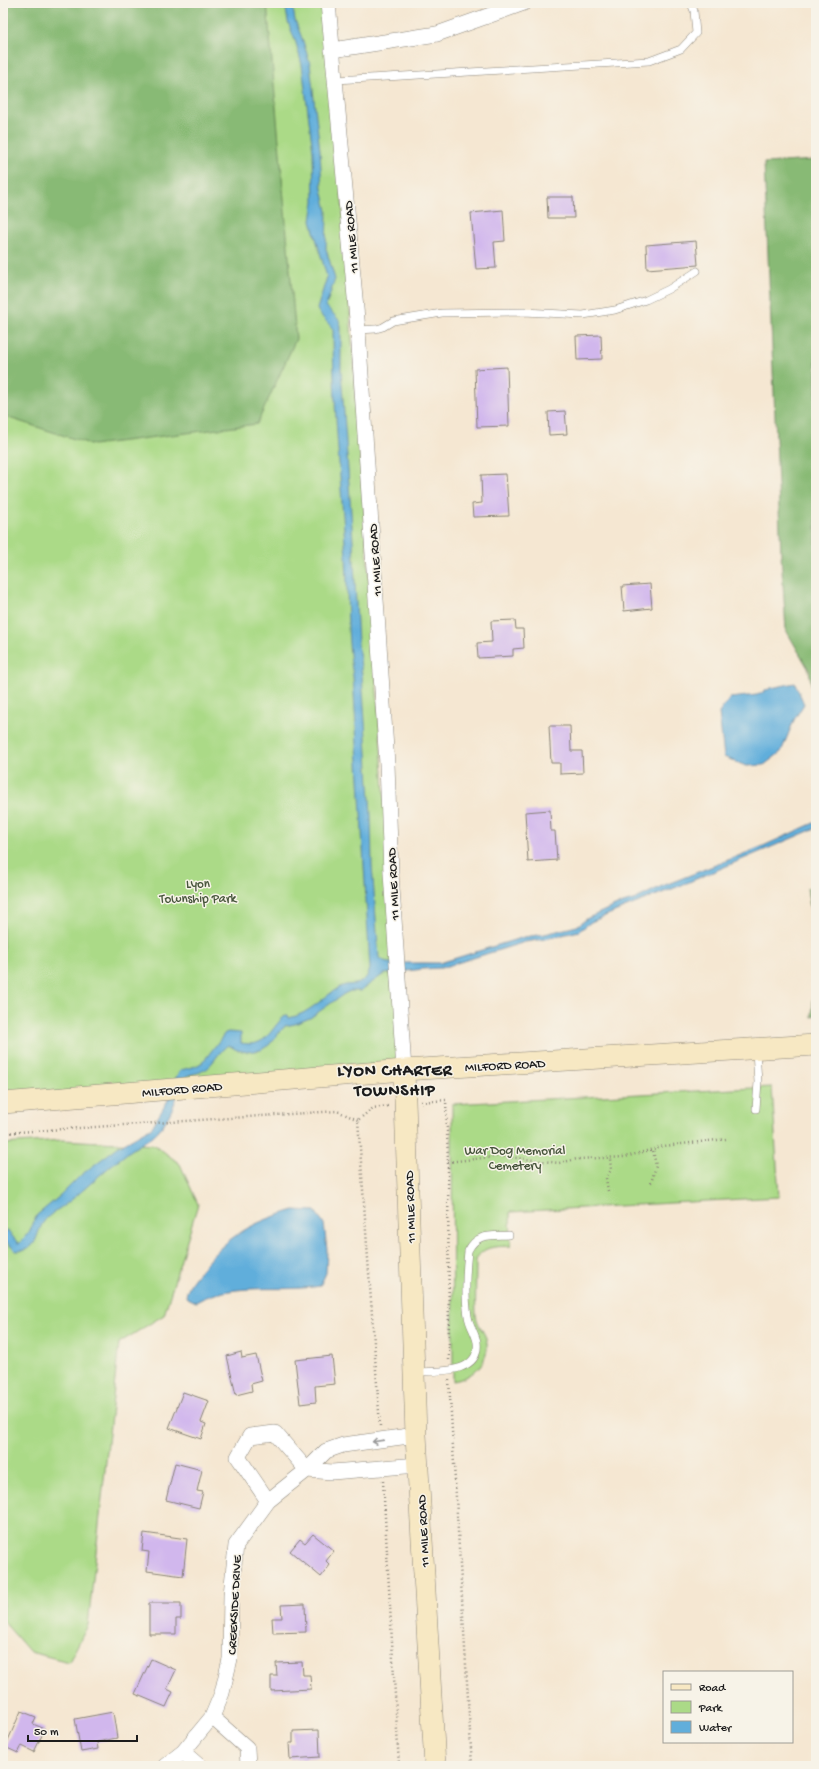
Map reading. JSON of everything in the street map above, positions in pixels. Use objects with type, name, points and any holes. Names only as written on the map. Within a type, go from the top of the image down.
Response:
[{"type":"street","name":"11 MILE ROAD","points":[[328,3],[358,330],[387,764],[391,873],[404,1070],[416,1435],[435,1766]]},
{"type":"street","points":[[332,50],[437,34],[524,3]]},
{"type":"street","name":"MILFORD ROAD","points":[[3,1103],[404,1070],[816,1045]]},
{"type":"street","points":[[268,1501],[238,1457],[250,1436],[275,1433],[307,1470],[332,1472],[418,1465]]},
{"type":"street","name":"CREEKSIDE DRIVE","points":[[165,1766],[184,1752],[212,1717],[222,1693],[230,1659],[231,1595],[236,1545],[268,1501],[307,1470],[326,1451],[343,1445],[416,1435]]},
{"type":"street","points":[[212,1717],[247,1748],[248,1766]]},
{"type":"street","points":[[184,1752],[200,1766]]},
{"type":"lane","points":[[336,80],[649,61],[681,49],[696,33],[694,11],[691,3]]},
{"type":"lane","points":[[358,330],[376,329],[393,321],[442,313],[524,312],[583,315],[615,310],[646,300],[697,271]]},
{"type":"lane","points":[[756,1048],[758,1082],[756,1109]]},
{"type":"lane","points":[[415,1372],[458,1369],[472,1360],[476,1352],[477,1343],[468,1314],[468,1251],[472,1243],[484,1236],[509,1235]]},
{"type":"path","points":[[3,1133],[337,1111],[358,1120]]},
{"type":"path","points":[[448,1162],[500,1156],[559,1163],[577,1159],[625,1157],[664,1146],[726,1138]]},
{"type":"path","points":[[651,1184],[656,1166],[653,1150]]},
{"type":"path","points":[[608,1191],[606,1178],[611,1170],[610,1158]]},
{"type":"green space","name":"Lyon Township Park","points":[[3,3],[328,3],[404,1070],[3,1103]]},
{"type":"green space","points":[[3,3],[267,3],[296,339],[257,424],[93,445],[3,416]]},
{"type":"green space","points":[[816,160],[816,714],[809,670],[786,630],[781,554],[764,163]]},
{"type":"green space","points":[[816,885],[816,946],[807,888]]},
{"type":"green space","points":[[816,955],[816,1016],[812,1017]]},
{"type":"green space","name":"War Dog Memorial Cemetery","points":[[772,1087],[779,1197],[510,1212],[511,1246],[486,1249],[476,1260],[476,1315],[486,1338],[487,1346],[484,1360],[474,1372],[461,1379],[453,1381],[452,1104]]},
{"type":"green space","points":[[62,1140],[155,1145],[180,1164],[198,1204],[164,1315],[119,1343],[88,1625],[69,1662],[30,1652],[3,1621],[3,1144]]},
{"type":"water","points":[[285,3],[292,3],[295,20],[310,64],[320,151],[322,189],[327,211],[326,249],[335,279],[326,306],[339,320],[341,326],[341,370],[353,541],[358,644],[362,675],[371,815],[372,866],[379,958],[388,963],[440,963],[524,937],[545,934],[577,926],[588,918],[617,905],[636,899],[660,887],[761,847],[816,822],[816,828],[591,922],[579,931],[525,942],[441,968],[384,974],[360,991],[350,991],[344,994],[310,1018],[285,1026],[269,1045],[261,1050],[247,1052],[237,1050],[228,1045],[201,1072],[187,1076],[183,1079],[167,1120],[155,1134],[119,1159],[43,1222],[34,1244],[30,1248],[16,1251],[3,1239],[3,1229],[8,1231],[18,1243],[20,1243],[29,1232],[37,1215],[60,1196],[81,1175],[119,1146],[152,1127],[167,1102],[177,1075],[181,1070],[196,1066],[203,1062],[225,1033],[241,1033],[241,1043],[257,1043],[263,1040],[286,1015],[288,1015],[289,1018],[303,1013],[340,987],[361,982],[367,977],[370,969],[353,676],[348,626],[346,560],[335,410],[333,330],[317,309],[327,277],[311,221],[314,201],[313,152],[302,65],[288,22]]},
{"type":"water","points":[[795,683],[804,704],[794,720],[781,752],[764,765],[746,766],[724,757],[719,713],[730,698],[757,695],[771,688]]},
{"type":"water","points":[[294,1210],[315,1211],[324,1224],[327,1250],[326,1273],[320,1286],[225,1292],[196,1302],[186,1297],[189,1286],[195,1277],[220,1248],[230,1239],[253,1225]]},
{"type":"building","points":[[547,197],[573,197],[574,218],[548,218]]},
{"type":"building","points":[[503,210],[505,241],[494,242],[496,268],[476,269],[471,213]]},
{"type":"building","points":[[696,241],[698,265],[647,269],[646,245]]},
{"type":"building","points":[[601,335],[602,359],[577,360],[576,336]]},
{"type":"building","points":[[507,367],[509,426],[477,427],[475,369]]},
{"type":"building","points":[[565,411],[567,434],[549,435],[548,412]]},
{"type":"building","points":[[506,474],[509,516],[473,517],[472,504],[482,503],[481,475]]},
{"type":"building","points":[[650,584],[652,608],[624,611],[622,586]]},
{"type":"building","points":[[515,620],[516,629],[523,629],[524,648],[513,649],[513,656],[478,658],[477,643],[492,642],[491,621]]},
{"type":"building","points":[[549,726],[570,726],[571,751],[582,751],[583,773],[560,774],[560,763],[551,763]]},
{"type":"building","points":[[550,810],[551,831],[555,831],[557,860],[528,862],[525,812]]},
{"type":"building","points":[[241,1352],[242,1358],[256,1355],[262,1381],[251,1384],[252,1391],[236,1395],[227,1356]]},
{"type":"building","points":[[332,1356],[335,1384],[315,1386],[316,1402],[300,1404],[295,1360]]},
{"type":"building","points":[[183,1392],[209,1401],[201,1422],[206,1424],[201,1439],[169,1428]]},
{"type":"building","points":[[175,1463],[202,1470],[197,1491],[203,1492],[199,1508],[166,1500]]},
{"type":"building","points":[[144,1533],[187,1539],[183,1576],[147,1571],[149,1552],[142,1551]]},
{"type":"building","points":[[313,1534],[334,1551],[326,1561],[330,1565],[321,1577],[290,1551],[300,1539],[305,1543]]},
{"type":"building","points":[[149,1603],[181,1603],[181,1619],[176,1619],[176,1634],[149,1634]]},
{"type":"building","points":[[305,1604],[306,1632],[273,1633],[272,1618],[282,1618],[281,1605]]},
{"type":"building","points":[[151,1659],[176,1670],[167,1689],[173,1692],[166,1707],[135,1694]]},
{"type":"building","points":[[302,1662],[303,1675],[310,1675],[311,1689],[271,1691],[271,1676],[277,1676],[276,1663]]},
{"type":"building","points":[[21,1711],[36,1717],[33,1724],[45,1729],[34,1752],[22,1746],[18,1753],[5,1747]]},
{"type":"building","points":[[113,1712],[117,1738],[97,1742],[98,1749],[81,1752],[75,1719]]},
{"type":"building","points":[[319,1730],[320,1757],[290,1759],[289,1743],[293,1743],[293,1731]]},
{"type":"district","name":"LYON CHARTER TOWNSHIP","points":[[395,1079]]}]
